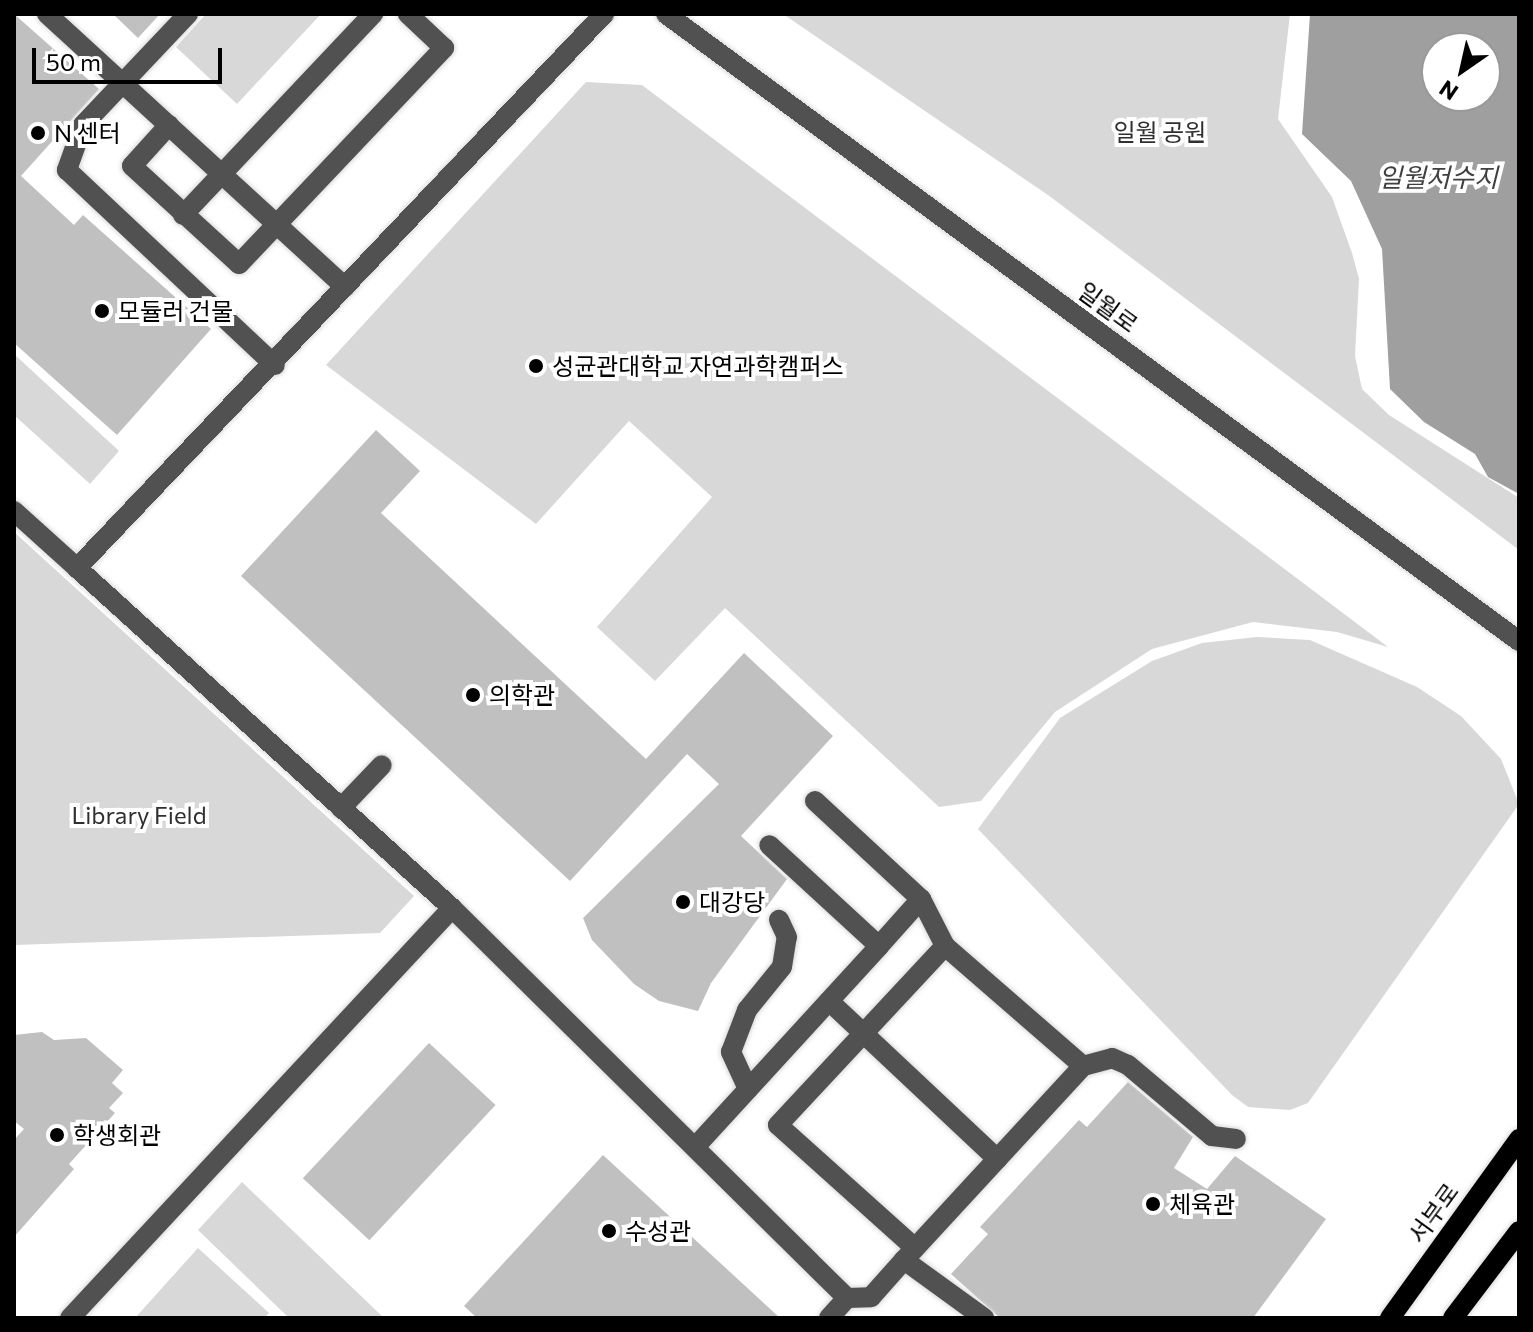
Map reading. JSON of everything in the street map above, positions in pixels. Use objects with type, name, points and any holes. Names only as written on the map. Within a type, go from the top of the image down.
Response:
[{"type":"main road","name":"서부로","points":[[1390,1318],[1519,1139]]},
{"type":"main road","points":[[1453,1318],[1519,1231]]},
{"type":"street","points":[[47,14],[345,287]]},
{"type":"street","points":[[188,14],[83,125],[67,170],[275,365]]},
{"type":"street","points":[[183,215],[373,14]]},
{"type":"street","points":[[169,125],[132,166],[239,264],[444,48],[408,14]]},
{"type":"street","points":[[77,568],[275,365],[604,14]]},
{"type":"street","name":"일월로","points":[[666,14],[1519,641]]},
{"type":"street","points":[[14,511],[452,908],[847,1298]]},
{"type":"street","points":[[341,808],[382,765]]},
{"type":"street","points":[[815,801],[921,899],[945,946],[1083,1066]]},
{"type":"street","points":[[769,845],[879,946]]},
{"type":"street","points":[[696,1146],[921,899]]},
{"type":"street","points":[[70,1318],[452,908]]},
{"type":"street","points":[[748,1089],[731,1052],[747,1010],[782,967],[787,937],[779,920]]},
{"type":"street","points":[[945,946],[778,1125],[909,1254],[984,1318]]},
{"type":"street","points":[[829,1001],[860,1035],[997,1159]]},
{"type":"street","points":[[829,1318],[847,1298],[871,1297],[1083,1066],[1112,1058],[1128,1065],[1212,1136],[1236,1139]]},
{"type":"green space","points":[[206,14],[321,14],[237,104],[176,47]]},
{"type":"green space","name":"일월 공원","points":[[783,14],[1290,14],[1278,119],[1332,197],[1352,253],[1359,279],[1355,356],[1362,389],[1389,415],[1519,498],[1519,550],[1048,195]]},
{"type":"green space","points":[[586,82],[642,85],[1388,647],[1337,632],[1253,622],[1152,649],[1055,712],[981,801],[939,807],[725,608],[655,681],[597,627],[712,497],[629,421],[536,524],[326,365]]},
{"type":"green space","points":[[14,354],[119,451],[90,484],[14,415]]},
{"type":"green space","name":"Library Field","points":[[14,532],[414,896],[380,933],[14,945]]},
{"type":"green space","points":[[1257,637],[1310,640],[1417,687],[1461,716],[1501,759],[1519,804],[1308,1103],[1290,1110],[1248,1107],[1232,1095],[978,829],[1060,718],[1152,661],[1202,643]]},
{"type":"green space","points":[[242,1182],[384,1318],[289,1318],[198,1230]]},
{"type":"green space","points":[[198,1248],[269,1313],[264,1318],[135,1318]]},
{"type":"water","name":"일월저수지","points":[[1310,14],[1519,14],[1519,494],[1488,477],[1475,454],[1424,422],[1390,389],[1382,249],[1351,181],[1302,134]]},
{"type":"building","name":"모듈러 건물","points":[[14,14],[99,89],[21,176],[74,225],[83,215],[211,329],[117,435],[14,343]]},
{"type":"building","points":[[113,14],[160,14],[138,38]]},
{"type":"building","name":"의학관","points":[[376,430],[420,471],[381,513],[646,759],[744,653],[833,736],[741,836],[787,879],[711,983],[698,1011],[659,1001],[634,984],[592,940],[583,918],[719,784],[687,754],[570,881],[241,576]]},
{"type":"building","name":"학생회관","points":[[42,1032],[54,1040],[86,1038],[123,1070],[112,1083],[123,1093],[109,1108],[115,1113],[69,1164],[74,1169],[14,1237],[14,1140],[24,1129],[14,1121],[14,1035]]},
{"type":"building","points":[[429,1043],[496,1105],[369,1240],[303,1178]]},
{"type":"building","name":"체육관","points":[[1128,1082],[1193,1137],[1174,1168],[1207,1189],[1235,1156],[1326,1219],[1253,1318],[1000,1318],[951,1274],[988,1234],[980,1227],[1079,1120],[1087,1127]]},
{"type":"building","name":"수성관","points":[[603,1155],[780,1318],[477,1318],[464,1306]]},
{"type":"place","name":"N 센터","points":[[38,133]]},
{"type":"place","name":"모듈러 건물","points":[[102,311]]},
{"type":"place","name":"성균관대학교 자연과학캠퍼스","points":[[536,366]]},
{"type":"place","name":"의학관","points":[[473,695]]},
{"type":"place","name":"대강당","points":[[683,902]]},
{"type":"place","name":"학생회관","points":[[57,1135]]},
{"type":"place","name":"체육관","points":[[1153,1204]]},
{"type":"place","name":"수성관","points":[[609,1231]]}]
